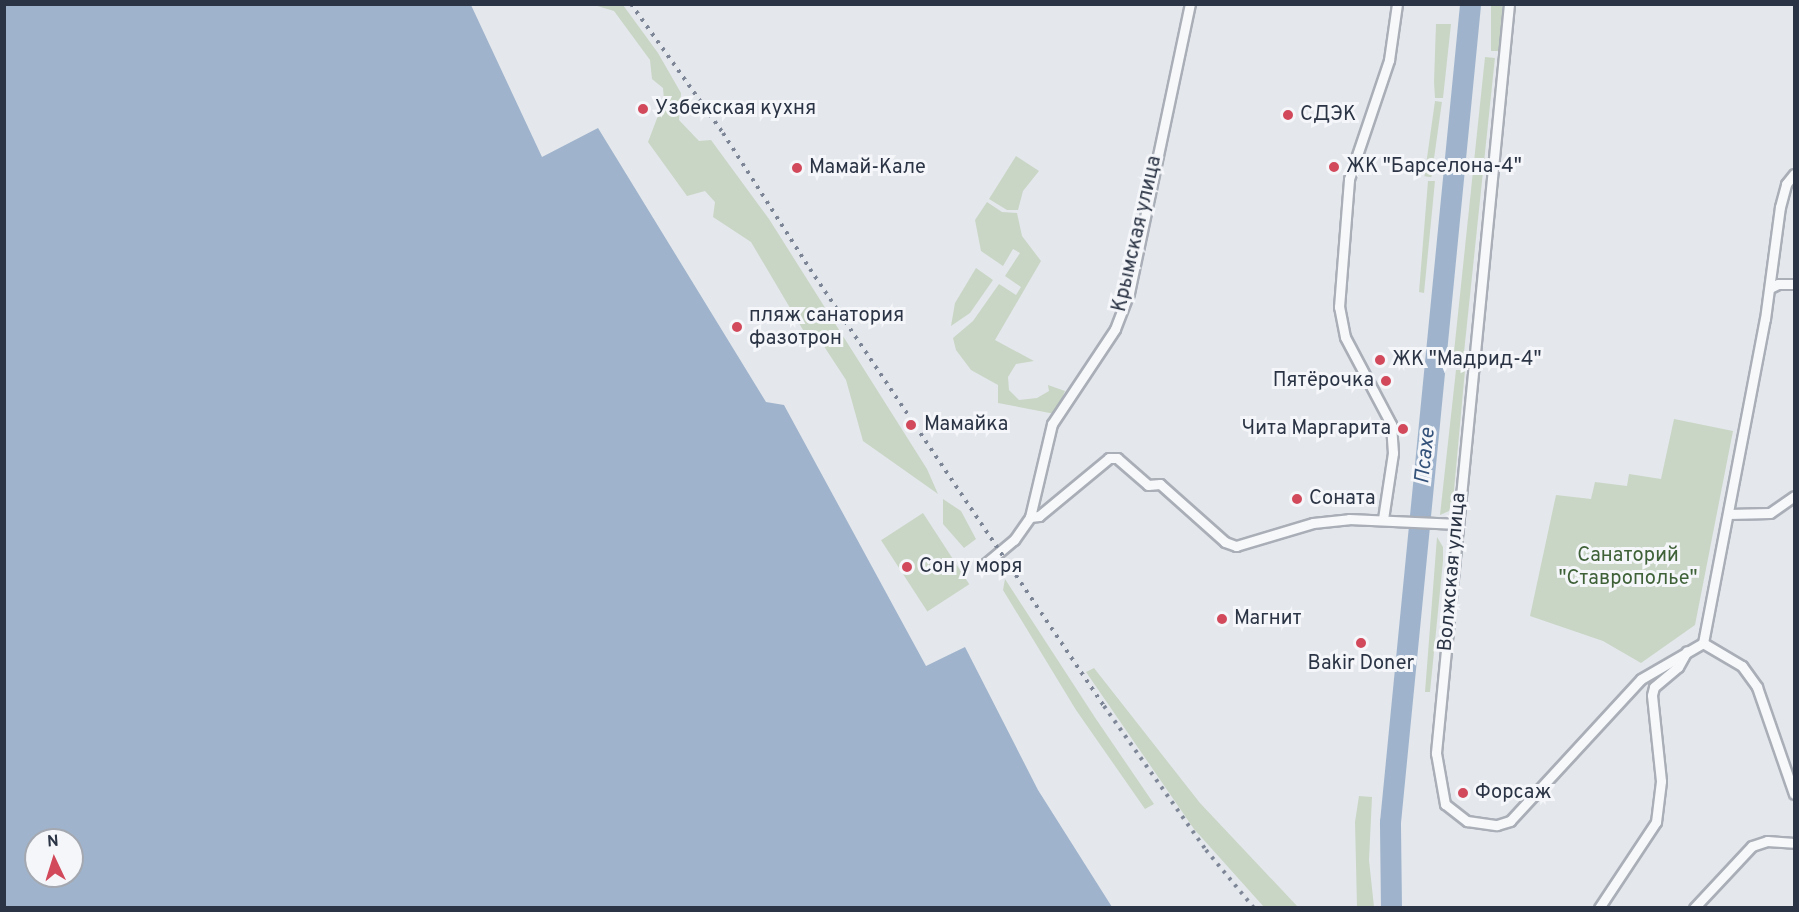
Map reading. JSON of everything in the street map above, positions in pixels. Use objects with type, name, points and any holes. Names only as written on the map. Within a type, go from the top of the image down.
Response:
[{"type":"street","name":"Крымская улица","points":[[985,564],[1014,540],[1030,517],[1052,424],[1115,329],[1129,293],[1190,4]]},
{"type":"street","points":[[1383,519],[1392,453],[1391,424],[1345,337],[1339,307],[1349,179],[1389,60],[1397,4]]},
{"type":"street","name":"Волжская улица","points":[[1509,4],[1436,753],[1440,789],[1453,813],[1484,824],[1510,821],[1641,679],[1703,643]]},
{"type":"street","points":[[1794,174],[1786,184],[1780,207],[1770,288],[1703,643],[1742,666],[1756,687],[1794,794]]},
{"type":"street","points":[[1770,288],[1794,284]]},
{"type":"street","name":"Крымская улица","points":[[1030,517],[1039,516],[1109,458],[1117,458],[1148,485],[1160,484],[1226,542],[1236,546],[1313,523],[1383,519],[1458,524]]},
{"type":"street","points":[[1728,514],[1770,513],[1794,496]]},
{"type":"street","points":[[1599,908],[1656,822],[1661,781],[1652,695],[1654,687],[1678,667],[1687,651]]},
{"type":"street","points":[[1694,908],[1752,846],[1767,840],[1794,843]]},
{"type":"green space","points":[[594,5],[623,5],[658,53],[681,93],[679,120],[699,141],[711,140],[769,219],[927,469],[938,494],[863,441],[846,380],[816,334],[806,335],[751,242],[713,217],[715,202],[705,191],[687,196],[648,142],[664,100],[663,88],[652,79],[650,60],[614,11]]},
{"type":"green space","points":[[1491,5],[1502,5],[1502,51],[1491,51]]},
{"type":"green space","points":[[1436,24],[1451,24],[1443,98],[1435,98]]},
{"type":"green space","points":[[1485,57],[1495,58],[1463,360],[1453,359]]},
{"type":"green space","points":[[1435,101],[1442,102],[1431,177],[1424,176]]},
{"type":"green space","points":[[1016,156],[1039,171],[1023,191],[1018,210],[1007,210],[989,199]]},
{"type":"green space","points":[[1428,181],[1435,181],[1424,293],[1419,292]]},
{"type":"green space","points":[[987,202],[1002,212],[1017,213],[1022,236],[1041,261],[995,340],[1034,361],[1016,364],[1008,377],[1009,390],[1019,400],[1037,398],[1049,391],[1048,385],[1065,391],[1055,414],[998,403],[998,385],[971,370],[956,350],[953,338],[973,321],[999,284],[1016,295],[1021,287],[1005,276],[1020,253],[1013,249],[1003,266],[981,251],[975,220]]},
{"type":"green space","points":[[976,268],[993,280],[970,313],[951,326],[955,303]]},
{"type":"green space","points":[[1456,370],[1465,370],[1453,501],[1449,511],[1440,515]]},
{"type":"green space","name":"Санаторий \"Ставрополье\"","points":[[1674,419],[1733,431],[1695,625],[1641,663],[1603,641],[1530,616],[1556,495],[1591,499],[1595,482],[1627,486],[1629,474],[1661,479]]},
{"type":"green space","points":[[943,499],[961,511],[976,539],[964,548],[943,524]]},
{"type":"green space","points":[[923,513],[969,584],[927,612],[881,540]]},
{"type":"green space","points":[[1437,537],[1443,547],[1443,561],[1430,692],[1425,692]]},
{"type":"green space","points":[[1005,579],[1154,804],[1145,809],[1076,710],[1003,590]]},
{"type":"green space","points":[[1094,668],[1200,803],[1298,907],[1264,907],[1194,829],[1086,672]]},
{"type":"green space","points":[[1359,796],[1372,797],[1369,860],[1374,907],[1357,907],[1355,822]]},
{"type":"water","points":[[5,4],[471,5],[542,157],[598,128],[766,402],[784,405],[926,666],[965,647],[1038,790],[1112,907],[5,907]]},
{"type":"waterway","name":"Псахе","points":[[1391,908],[1390,822],[1470,4]]},
{"type":"railway","points":[[631,4],[723,133],[810,269],[1104,706],[1206,850],[1254,908]]},
{"type":"place","name":"Узбекская кухня","points":[[643,109]]},
{"type":"place","name":"СДЭК","points":[[1288,115]]},
{"type":"place","name":"ЖК \"Барселона-4\"","points":[[1334,167]]},
{"type":"place","name":"Мамай-Кале","points":[[797,168]]},
{"type":"place","name":"пляж санатория фазотрон","points":[[737,327]]},
{"type":"place","name":"ЖК \"Мадрид-4\"","points":[[1380,360]]},
{"type":"place","name":"Пятёрочка","points":[[1386,381]]},
{"type":"place","name":"Мамайка","points":[[911,425]]},
{"type":"place","name":"Чита Маргарита","points":[[1403,429]]},
{"type":"place","name":"Соната","points":[[1297,499]]},
{"type":"place","name":"Сон у моря","points":[[907,567]]},
{"type":"place","name":"Магнит","points":[[1222,619]]},
{"type":"place","name":"Bakir Doner","points":[[1361,643]]},
{"type":"place","name":"Форсаж","points":[[1463,793]]}]
